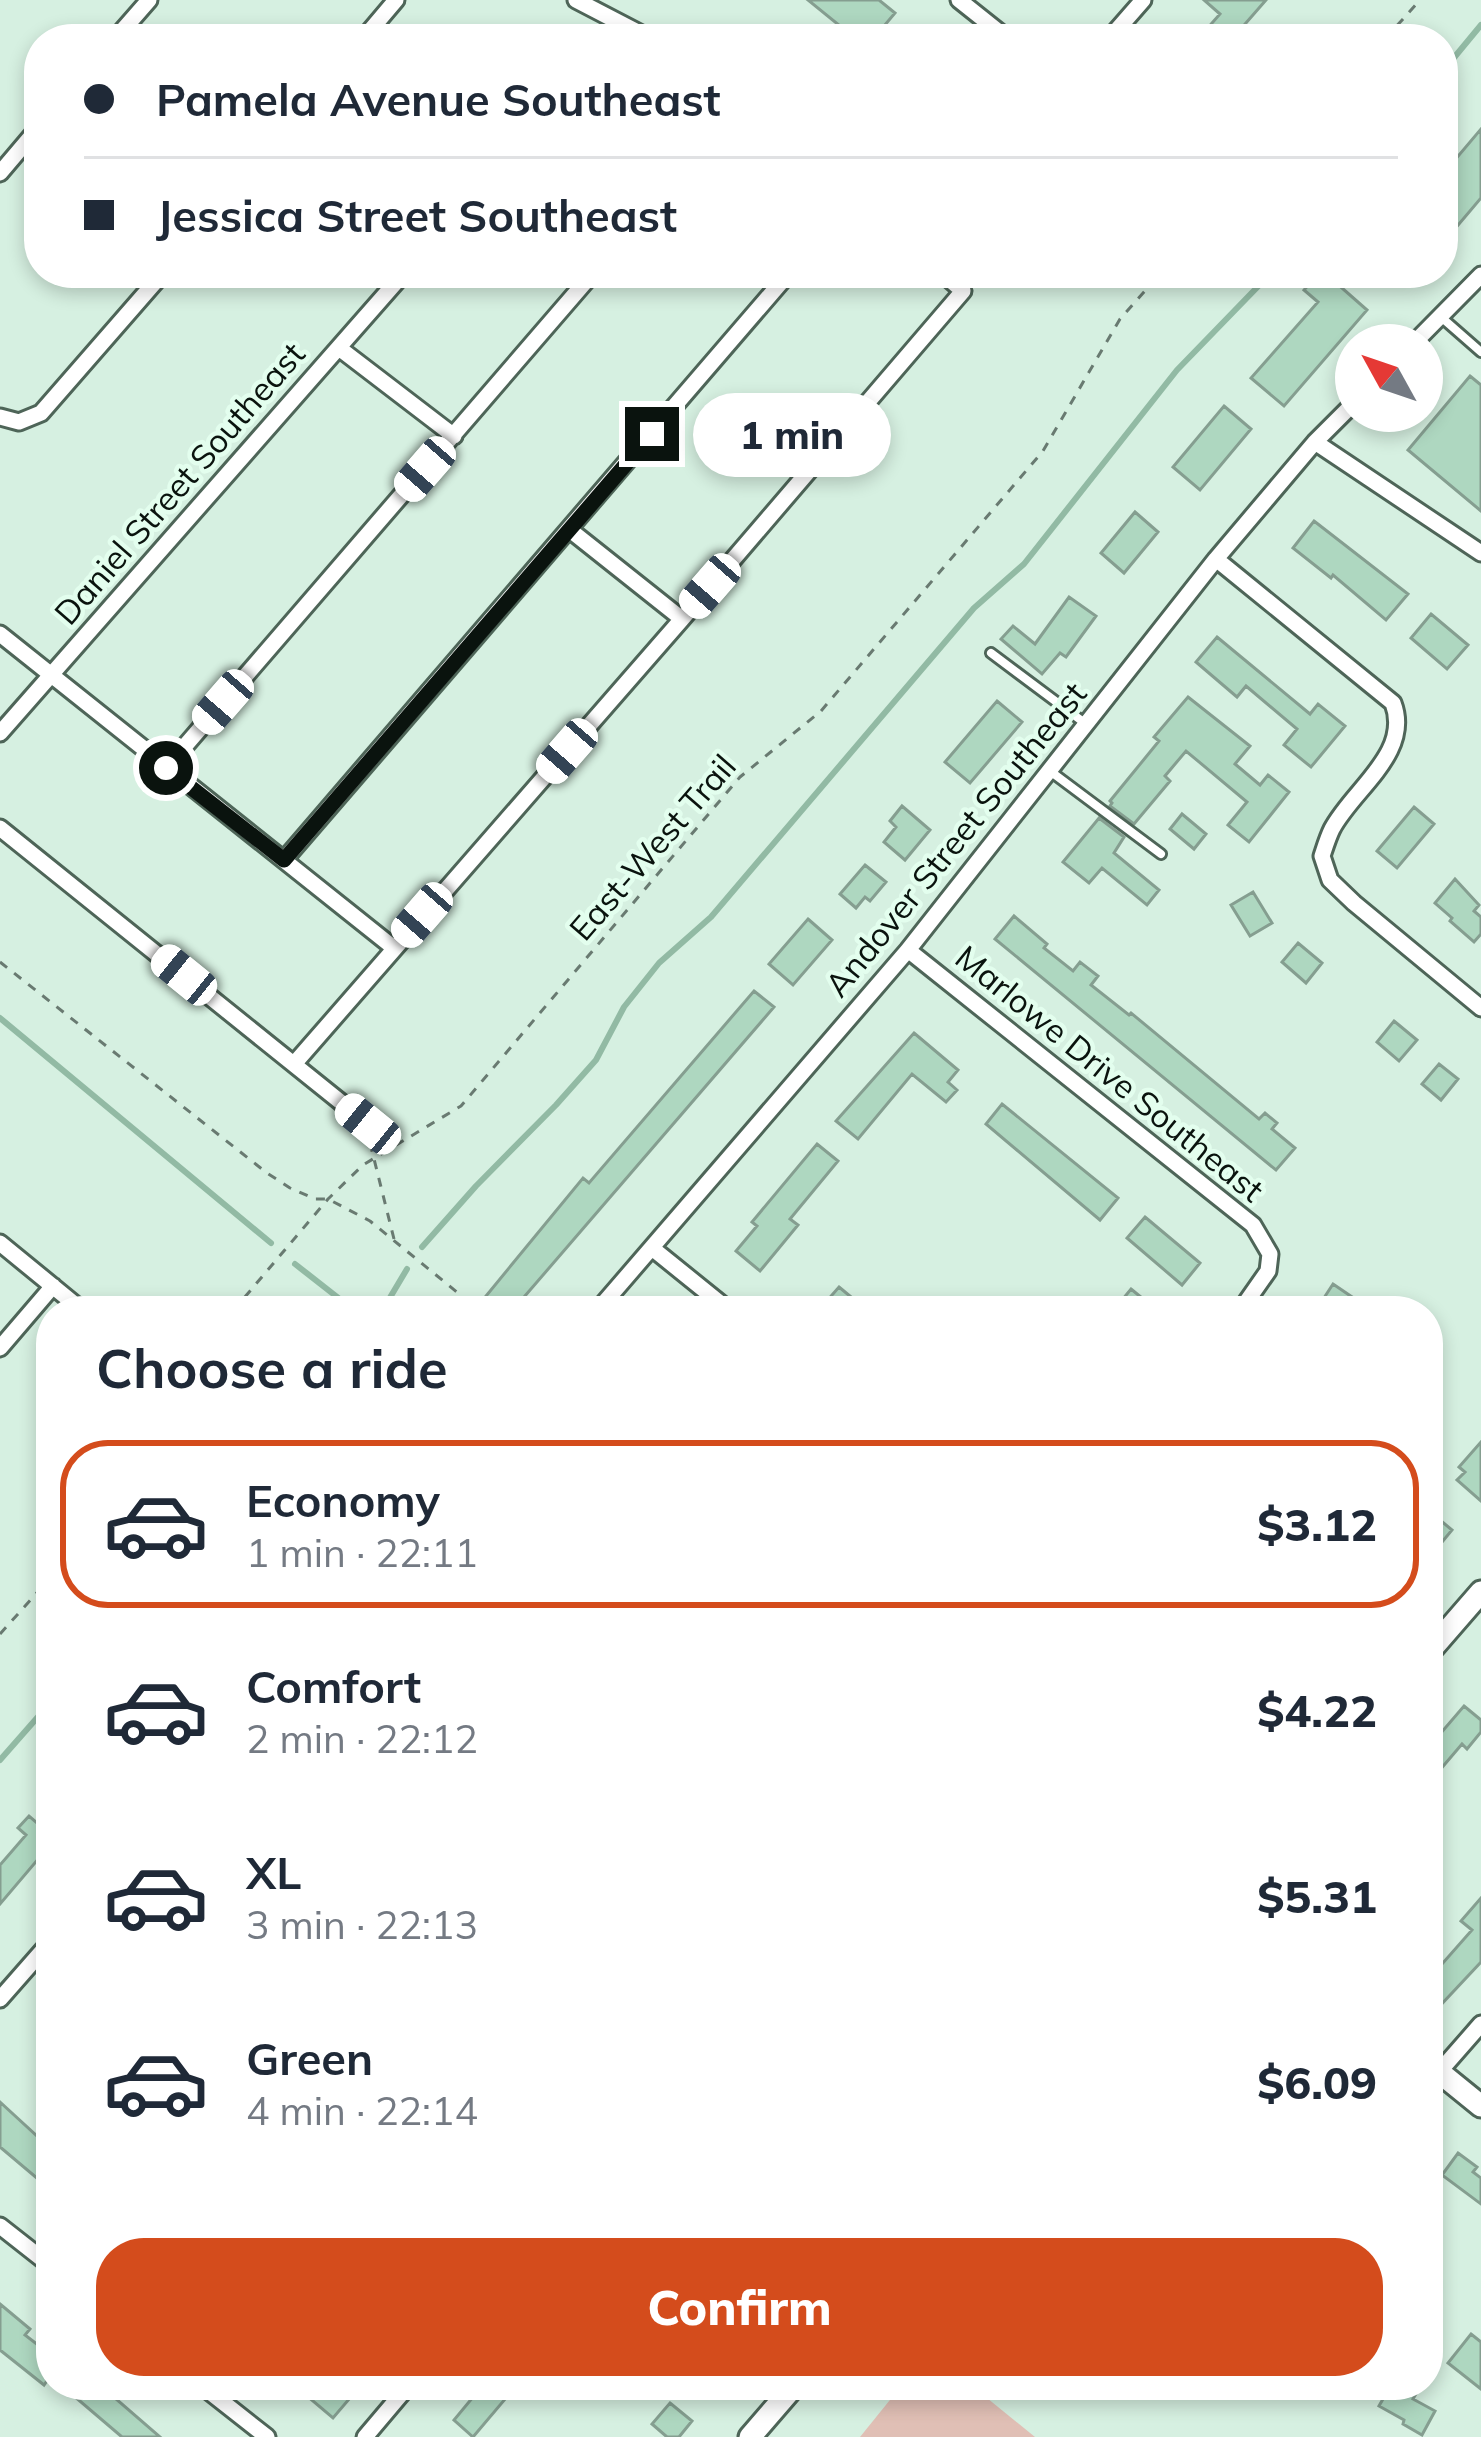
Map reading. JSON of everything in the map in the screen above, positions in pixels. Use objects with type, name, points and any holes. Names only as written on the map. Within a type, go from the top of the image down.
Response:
[{"type":"main road","points":[[1443,1636],[1481,1592]]},
{"type":"main road","points":[[1443,2075],[1481,2106]]},
{"type":"main road","points":[[750,2437],[782,2400]]},
{"type":"street","points":[[128,24],[149,0]]},
{"type":"street","points":[[376,24],[396,0]]},
{"type":"street","points":[[576,0],[620,23]]},
{"type":"street","points":[[1122,24],[1143,0]]},
{"type":"street","points":[[962,2],[989,24]]},
{"type":"street","points":[[0,172],[24,144]]},
{"type":"street","points":[[1432,324],[1481,275]]},
{"type":"street","points":[[0,417],[19,422],[41,412],[150,288]]},
{"type":"street","name":"Daniel Street Southeast","points":[[0,733],[391,288]]},
{"type":"street","points":[[166,768],[580,288]]},
{"type":"street","points":[[284,860],[776,288]]},
{"type":"street","points":[[294,1064],[682,619],[963,291],[960,288]]},
{"type":"street","points":[[339,347],[454,436]]},
{"type":"street","name":"Andover Street Southeast","points":[[610,1296],[908,950],[1216,559],[1335,422]]},
{"type":"street","points":[[1315,442],[1481,553]]},
{"type":"street","points":[[570,530],[682,619]]},
{"type":"street","points":[[1216,559],[1393,703],[1399,720],[1387,758],[1333,826],[1322,856],[1330,880],[1354,904],[1481,1008]]},
{"type":"street","points":[[0,634],[394,948]]},
{"type":"street","points":[[0,828],[368,1124]]},
{"type":"street","name":"Marlowe Drive Southeast","points":[[908,950],[1253,1226],[1270,1254],[1268,1271],[1250,1296]]},
{"type":"street","points":[[0,1244],[65,1296]]},
{"type":"street","points":[[652,1248],[711,1296]]},
{"type":"street","points":[[44,1296],[53,1286]]},
{"type":"street","points":[[0,1348],[36,1306]]},
{"type":"street","points":[[0,1999],[36,1958]]},
{"type":"street","points":[[1443,2060],[1481,2024]]},
{"type":"street","points":[[0,2226],[36,2254]]},
{"type":"street","points":[[220,2400],[267,2437]]},
{"type":"street","points":[[365,2437],[396,2400]]},
{"type":"lane","points":[[1440,316],[1481,352]]},
{"type":"lane","points":[[992,653],[1086,724]]},
{"type":"lane","points":[[1049,770],[1161,854]]},
{"type":"path","points":[[1398,24],[1420,0]]},
{"type":"path","name":"East-West Trail","points":[[246,1296],[328,1199],[371,1159],[461,1106],[740,777],[821,711],[1043,451],[1120,319],[1148,288]]},
{"type":"path","points":[[0,962],[268,1173],[290,1188],[328,1199],[370,1221],[462,1296]]},
{"type":"path","points":[[368,1124],[371,1159],[394,1241]]},
{"type":"path","points":[[0,1634],[36,1594]]},
{"type":"shaded area","points":[[890,2400],[989,2400],[1035,2437],[860,2437]]},
{"type":"building","points":[[808,0],[879,0],[895,13],[886,24],[838,24]]},
{"type":"building","points":[[1204,0],[1266,0],[1245,24],[1211,24],[1220,14]]},
{"type":"building","points":[[1481,129],[1481,198],[1458,225],[1458,156]]},
{"type":"building","points":[[1306,288],[1342,288],[1367,310],[1355,324],[1335,324],[1335,347],[1284,406],[1251,378],[1318,302]]},
{"type":"building","points":[[1470,376],[1481,385],[1481,511],[1408,450],[1423,432],[1443,432],[1443,408]]},
{"type":"building","points":[[1224,406],[1251,429],[1200,490],[1173,467]]},
{"type":"building","points":[[1135,512],[1158,532],[1124,573],[1101,553]]},
{"type":"building","points":[[1314,521],[1408,594],[1386,620],[1293,548]]},
{"type":"building","points":[[1069,597],[1096,616],[1066,657],[1060,653],[1042,674],[1001,639],[1013,626],[1035,644]]},
{"type":"building","points":[[1431,614],[1468,645],[1447,669],[1411,638]]},
{"type":"building","points":[[1217,637],[1310,714],[1318,704],[1345,726],[1311,767],[1284,745],[1297,729],[1246,686],[1237,697],[1196,662]]},
{"type":"building","points":[[1188,697],[1250,746],[1235,764],[1260,785],[1268,775],[1289,792],[1249,842],[1228,825],[1247,802],[1186,751],[1165,776],[1170,781],[1134,824],[1110,806],[1159,741],[1154,737]]},
{"type":"building","points":[[997,701],[1022,722],[970,783],[945,762]]},
{"type":"building","points":[[902,806],[930,830],[905,860],[884,842],[896,827],[890,821]]},
{"type":"building","points":[[1414,807],[1434,824],[1397,868],[1377,851]]},
{"type":"building","points":[[1182,814],[1206,834],[1194,849],[1170,829]]},
{"type":"building","points":[[1099,818],[1124,837],[1114,853],[1159,890],[1147,905],[1102,868],[1089,883],[1063,862]]},
{"type":"building","points":[[865,865],[886,882],[870,901],[865,897],[856,908],[840,894]]},
{"type":"building","points":[[1455,879],[1479,905],[1474,911],[1481,917],[1481,934],[1474,942],[1435,903]]},
{"type":"building","points":[[1253,892],[1272,923],[1250,936],[1231,905]]},
{"type":"building","points":[[1014,916],[1073,971],[1080,962],[1098,976],[1091,985],[1259,1119],[1265,1113],[1277,1123],[1272,1129],[1295,1148],[1276,1170],[995,939]]},
{"type":"building","points":[[808,919],[832,940],[793,985],[769,964]]},
{"type":"building","points":[[1298,943],[1322,963],[1306,983],[1282,962]]},
{"type":"building","points":[[754,991],[774,1007],[525,1296],[486,1296],[583,1178],[589,1183]]},
{"type":"building","points":[[1394,1021],[1417,1040],[1399,1061],[1377,1042]]},
{"type":"building","points":[[914,1033],[958,1070],[948,1082],[957,1090],[946,1102],[912,1074],[858,1139],[836,1121]]},
{"type":"building","points":[[1439,1064],[1458,1079],[1441,1100],[1422,1084]]},
{"type":"building","points":[[1002,1104],[1118,1198],[1100,1220],[986,1124]]},
{"type":"building","points":[[817,1144],[838,1161],[790,1219],[798,1225],[760,1271],[736,1251],[757,1226],[752,1222]]},
{"type":"building","points":[[1145,1217],[1200,1263],[1182,1285],[1127,1238]]},
{"type":"building","points":[[1333,1284],[1351,1296],[1325,1296]]},
{"type":"building","points":[[1481,1442],[1481,1501],[1457,1480],[1465,1472],[1459,1467]]},
{"type":"building","points":[[1464,1706],[1481,1720],[1481,1732],[1467,1749],[1462,1744],[1443,1766],[1443,1730]]},
{"type":"building","points":[[29,1816],[36,1822],[36,1862],[0,1904],[0,1865],[26,1835],[18,1828]]},
{"type":"building","points":[[1481,1898],[1481,1962],[1443,2003],[1443,1963],[1472,1930],[1461,1921]]},
{"type":"building","points":[[0,2102],[36,2135],[36,2177],[0,2147]]},
{"type":"building","points":[[1458,2153],[1477,2167],[1473,2172],[1481,2178],[1481,2204],[1443,2176]]},
{"type":"building","points":[[0,2304],[30,2329],[25,2335],[36,2343],[36,2379],[0,2350]]},
{"type":"building","points":[[1471,2334],[1481,2342],[1481,2389],[1448,2363]]},
{"type":"building","points":[[79,2400],[117,2400],[160,2437],[122,2437]]},
{"type":"building","points":[[312,2400],[348,2400],[333,2418]]},
{"type":"building","points":[[471,2400],[504,2400],[473,2437],[454,2420]]},
{"type":"building","points":[[1382,2400],[1415,2400],[1435,2411],[1422,2435],[1379,2406]]},
{"type":"building","points":[[670,2403],[692,2421],[679,2437],[667,2437],[652,2424]]},
{"type":"waterway","points":[[1458,53],[1481,25]]},
{"type":"waterway","points":[[422,1247],[596,1060],[624,1007],[659,963],[711,917],[974,608],[1024,564],[1177,370],[1256,288]]},
{"type":"waterway","points":[[0,1018],[271,1243]]},
{"type":"waterway","points":[[295,1264],[336,1296]]},
{"type":"waterway","points":[[391,1296],[407,1269]]},
{"type":"waterway","points":[[0,1760],[36,1719]]},
{"type":"route","points":[[166,768],[284,860],[652,434]]}]
